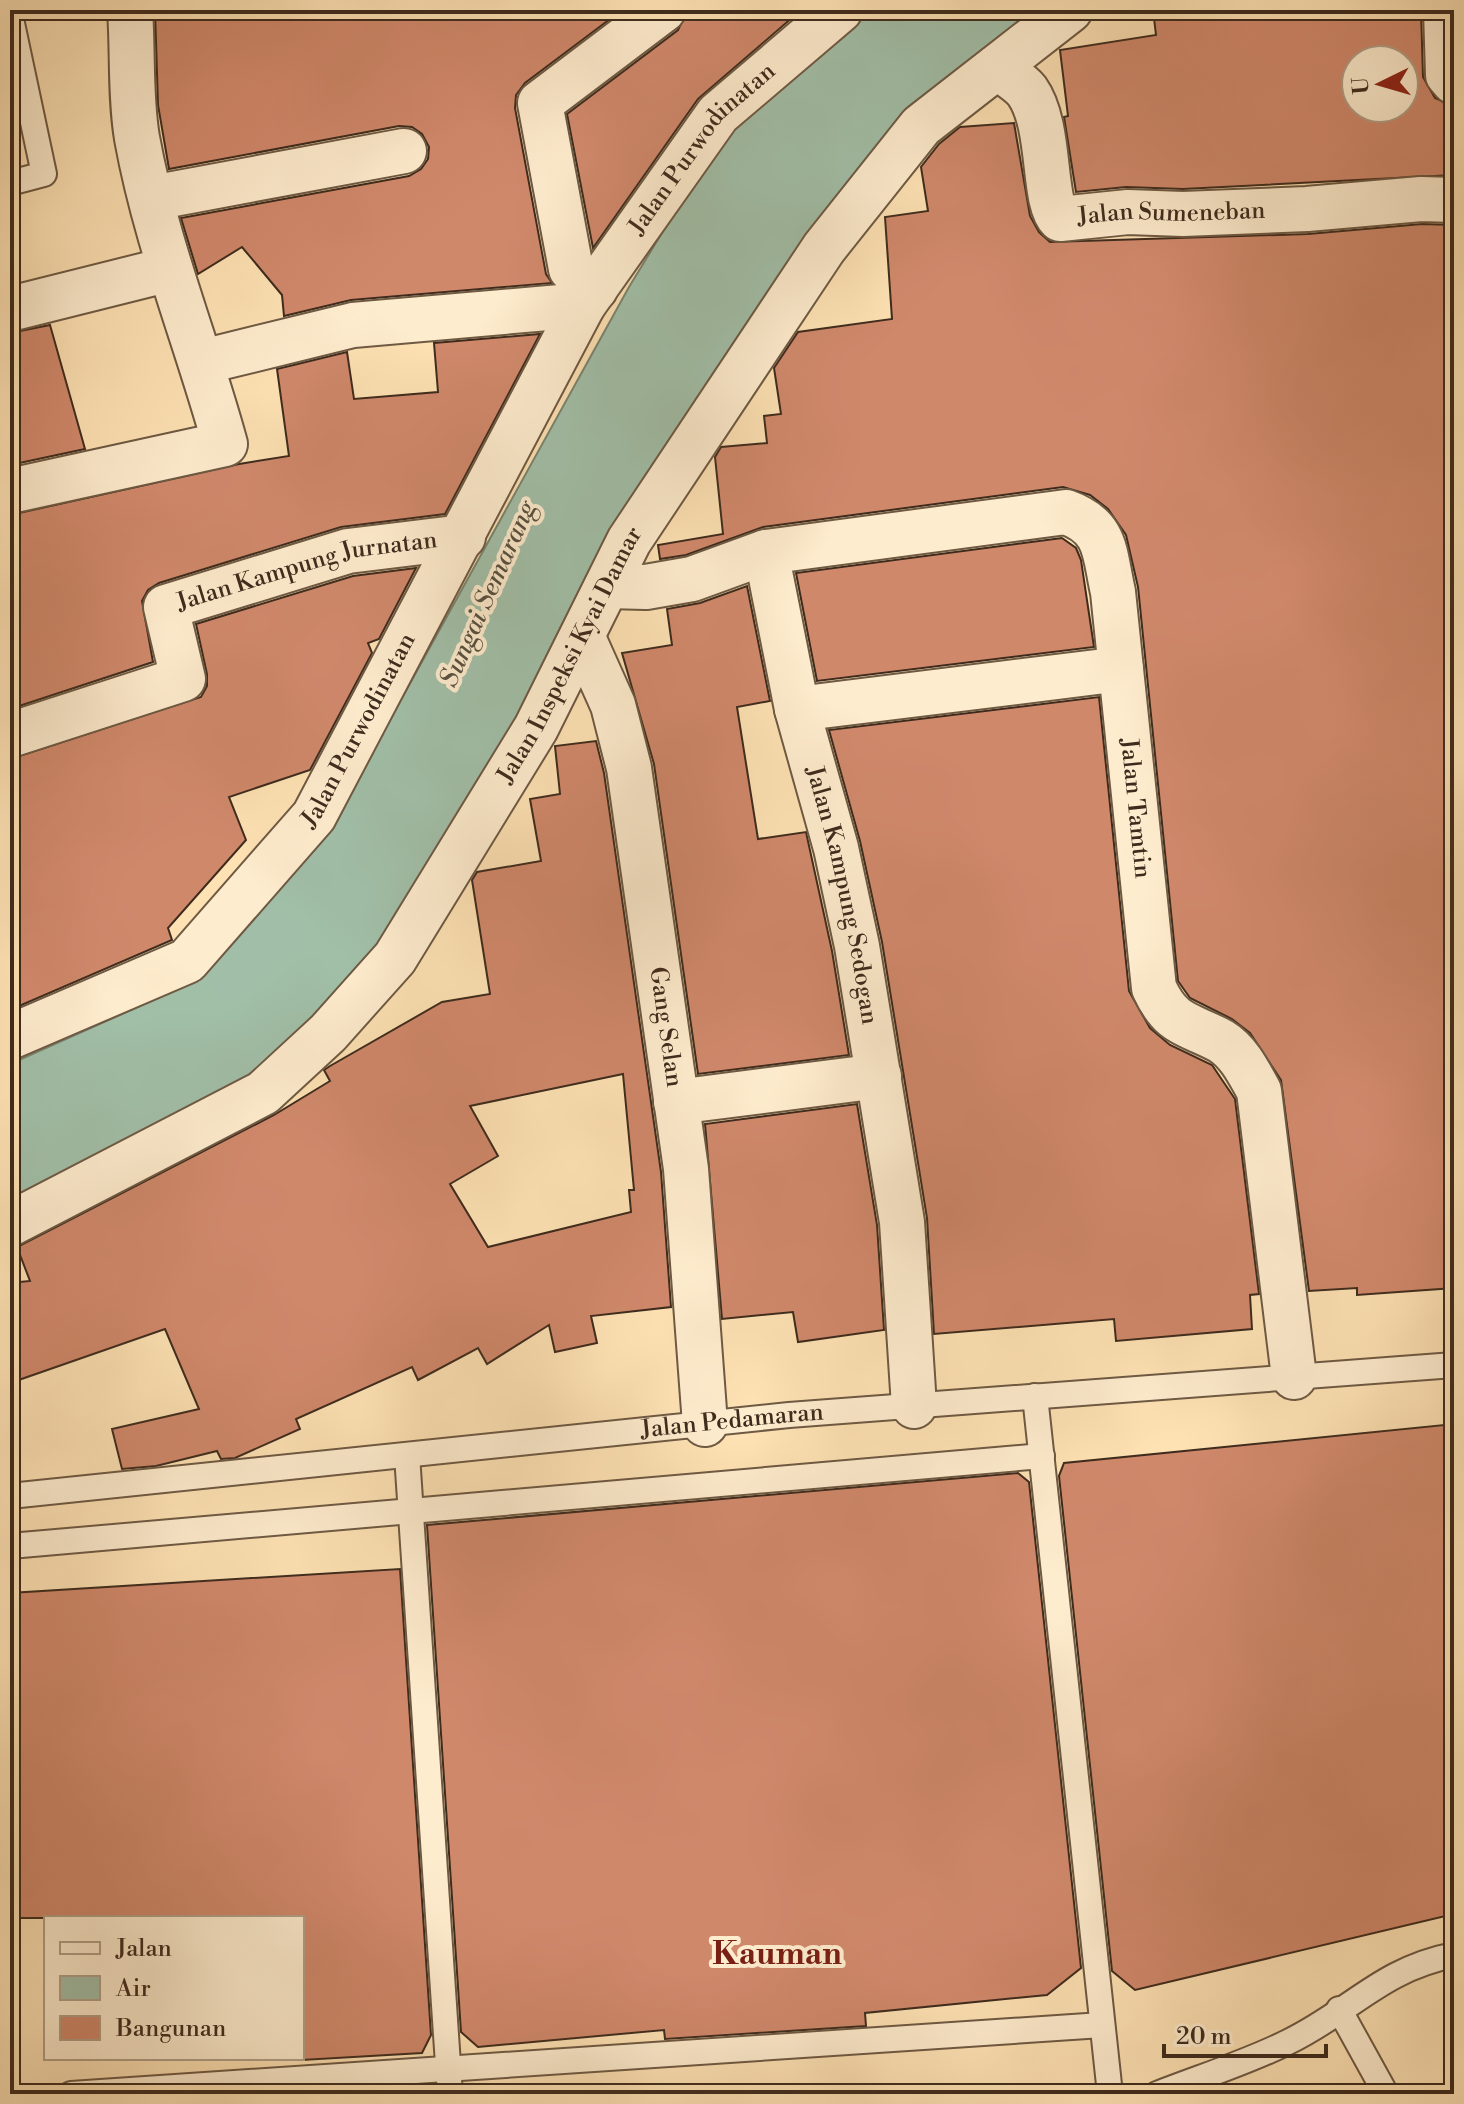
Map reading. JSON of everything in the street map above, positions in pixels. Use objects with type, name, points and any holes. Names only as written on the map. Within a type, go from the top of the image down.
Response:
[{"type":"street","points":[[10,491],[225,444],[202,362],[170,269],[137,137],[130,10]]},
{"type":"street","points":[[202,362],[353,325],[589,297],[571,269],[540,103],[663,10]]},
{"type":"street","name":"Jalan Purwodinatan","points":[[10,1037],[187,961],[314,816],[589,297],[718,114],[840,10]]},
{"type":"street","name":"Jalan Inspeksi Kyai Damar","points":[[10,1224],[263,1093],[328,1033],[403,946],[536,728],[629,541],[824,248],[901,146],[921,126],[1070,10]]},
{"type":"street","points":[[1446,10],[1448,75],[1454,82]]},
{"type":"street","name":"Jalan Sumeneban","points":[[997,67],[1026,90],[1037,114],[1046,141],[1052,206],[1060,219],[1128,212],[1183,214],[1421,199],[1454,200]]},
{"type":"street","points":[[152,198],[404,151]]},
{"type":"street","points":[[10,309],[170,269]]},
{"type":"street","name":"Jalan Tamtin","points":[[766,552],[1066,512],[1087,520],[1099,533],[1113,592],[1154,988],[1164,1011],[1184,1026],[1223,1042],[1245,1064],[1259,1091],[1294,1377]]},
{"type":"street","name":"Jalan Kampung Jurnatan","points":[[10,735],[183,679],[166,607],[348,551],[463,537]]},
{"type":"street","points":[[607,586],[646,587],[692,579],[766,552]]},
{"type":"street","name":"Jalan Kampung Sedogan","points":[[766,552],[797,709],[836,848],[879,1076],[902,1222],[914,1406]]},
{"type":"street","name":"Gang Selan","points":[[583,638],[613,705],[629,768],[693,1243],[705,1424]]},
{"type":"street","points":[[797,709],[1121,669]]},
{"type":"street","points":[[676,1102],[879,1076]]},
{"type":"lane","points":[[10,14],[44,174],[10,183]]},
{"type":"lane","name":"Jalan Pedamaran","points":[[10,1496],[705,1424],[1454,1365]]},
{"type":"lane","points":[[1035,1396],[1110,2094]]},
{"type":"lane","points":[[407,1455],[450,2094]]},
{"type":"lane","points":[[10,1546],[1042,1456]]},
{"type":"lane","points":[[1157,2094],[1290,2042],[1381,1981],[1410,1967],[1454,1955]]},
{"type":"lane","points":[[1339,2009],[1386,2094]]},
{"type":"lane","points":[[71,2094],[1102,2025]]},
{"type":"water","name":"Sungai Semarang","points":[[868,10],[1048,10],[895,142],[472,821],[372,970],[260,1083],[83,1168],[10,1198],[10,1064],[196,981],[324,839],[629,287],[727,126]]},
{"type":"building","points":[[155,10],[622,10],[525,83],[516,95],[515,108],[546,274],[552,283],[351,300],[284,316],[282,295],[242,247],[198,274],[181,218],[409,176],[421,169],[428,159],[429,147],[422,134],[412,127],[399,126],[169,169],[158,105]]},
{"type":"building","points":[[687,10],[801,10],[698,99],[593,248],[567,114],[678,30]]},
{"type":"building","points":[[1153,10],[1421,10],[1423,77],[1435,98],[1454,106],[1454,175],[1183,189],[1126,187],[1076,192],[1064,117],[1068,116],[1060,50],[1156,35]]},
{"type":"building","points":[[1014,123],[1030,216],[1039,232],[1050,242],[1308,234],[1422,224],[1454,225],[1454,1016],[1449,1017],[1454,1063],[1454,1288],[1357,1295],[1357,1288],[1309,1291],[1281,1080],[1250,1033],[1232,1019],[1190,998],[1178,981],[1138,587],[1126,535],[1108,509],[1090,495],[1063,487],[763,527],[686,555],[660,559],[658,545],[723,534],[715,457],[721,447],[767,443],[764,416],[781,414],[774,368],[798,332],[892,319],[885,217],[928,211],[921,167],[939,144],[960,127]]},
{"type":"building","points":[[50,325],[85,449],[10,465],[10,333]]},
{"type":"building","points":[[540,334],[445,514],[341,527],[159,583],[148,590],[142,601],[153,662],[10,709],[10,515],[239,464],[289,456],[277,369],[347,352],[354,399],[438,392],[434,343]]},
{"type":"building","points":[[1062,538],[1076,548],[1081,560],[1094,647],[817,681],[796,573]]},
{"type":"building","points":[[416,568],[379,639],[368,643],[372,653],[310,770],[229,797],[246,840],[168,928],[172,940],[10,1010],[10,759],[201,697],[207,686],[207,674],[196,624],[353,576]]},
{"type":"building","points":[[747,586],[770,701],[737,707],[758,839],[806,832],[832,951],[849,1055],[698,1074],[654,764],[622,653],[672,645],[667,609],[700,603]]},
{"type":"building","points":[[1099,697],[1129,991],[1150,1028],[1170,1045],[1212,1065],[1235,1099],[1259,1294],[1250,1295],[1252,1329],[1116,1341],[1114,1319],[934,1334],[927,1218],[882,942],[860,841],[829,730]]},
{"type":"building","points":[[596,741],[604,773],[661,1172],[671,1307],[591,1316],[597,1343],[555,1352],[549,1325],[487,1364],[478,1348],[418,1380],[412,1367],[296,1419],[300,1429],[235,1458],[221,1459],[217,1451],[156,1466],[122,1469],[112,1429],[199,1409],[165,1329],[10,1383],[10,1283],[30,1281],[17,1247],[274,1115],[330,1081],[324,1070],[442,1002],[490,994],[472,880],[477,872],[541,861],[530,799],[560,794],[555,746]],"holes":[[[623,1074],[634,1190],[629,1190],[631,1212],[488,1247],[450,1184],[498,1156],[470,1106]]]},
{"type":"building","points":[[857,1104],[877,1225],[884,1330],[798,1342],[793,1312],[722,1319],[705,1124]]},
{"type":"building","points":[[1454,1424],[1454,1914],[1135,1990],[1112,1971],[1059,1476],[1064,1463]]},
{"type":"building","points":[[1018,1473],[1029,1482],[1081,1968],[1047,1995],[865,2013],[866,2026],[665,2039],[664,2030],[478,2047],[461,2032],[427,1525]]},
{"type":"building","points":[[400,1569],[431,2035],[422,2053],[304,2060],[304,1916],[10,1918],[10,1593]]},
{"type":"district","name":"Kauman","points":[[777,1954]]}]
